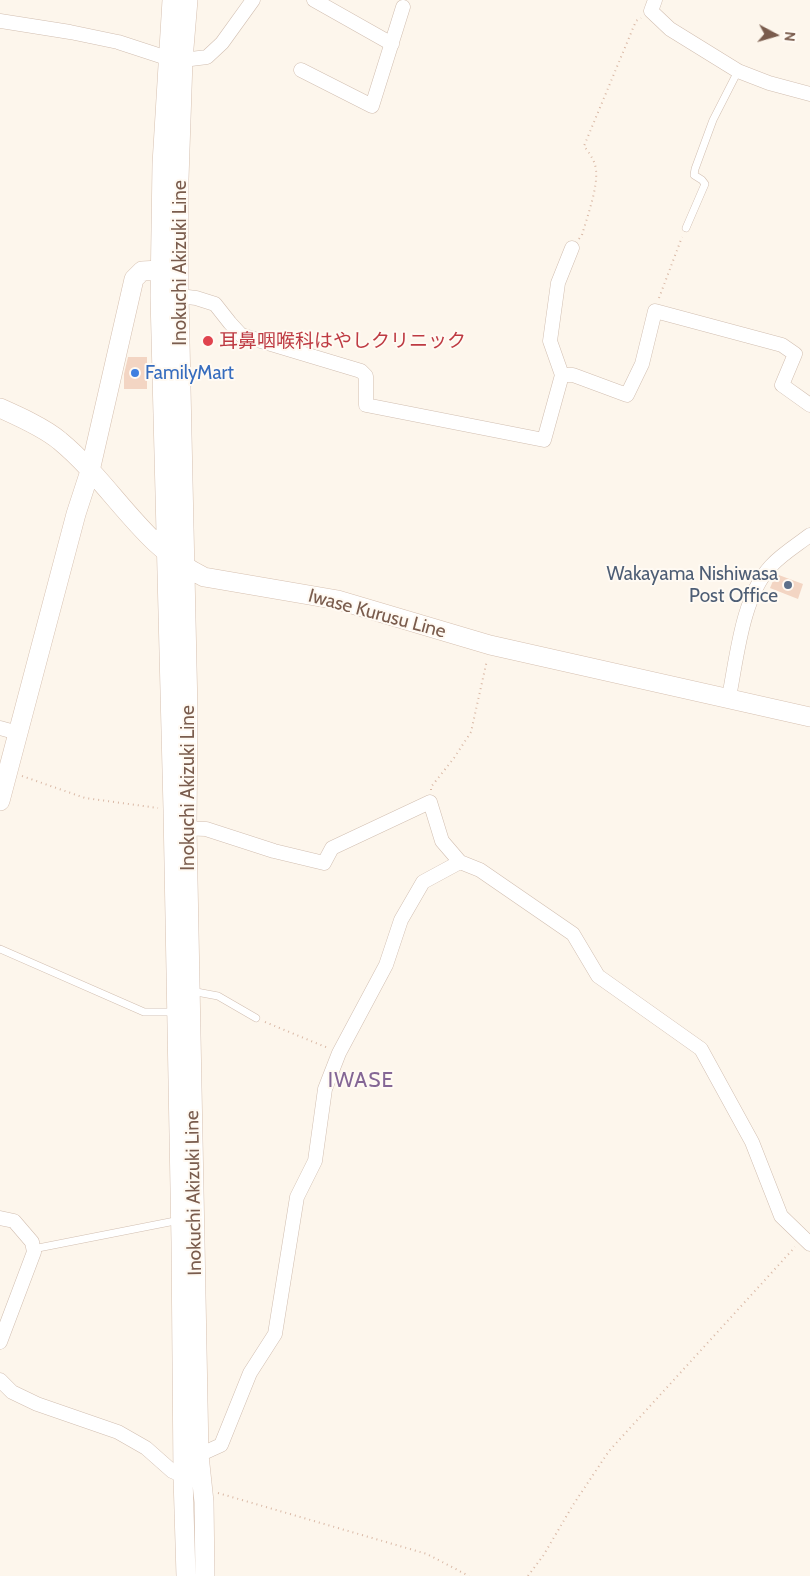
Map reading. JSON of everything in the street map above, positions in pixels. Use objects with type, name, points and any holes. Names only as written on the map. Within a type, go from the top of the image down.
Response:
[{"type":"main road","name":"Inokuchi Akizuki Line","points":[[172,0],[179,179],[179,296],[188,711],[180,828],[177,1012],[181,1220],[196,1484],[205,1576]]},
{"type":"main road","name":"Inokuchi Akizuki Line","points":[[186,1576],[199,1455],[190,991],[180,828],[173,809],[160,270],[162,164],[175,59],[188,0]]},
{"type":"main road","points":[[0,801],[76,514],[90,471],[134,279],[142,271],[160,270]]},
{"type":"main road","name":"Iwase Kurusu Line","points":[[0,408],[22,418],[60,440],[153,542],[185,568],[204,577],[338,600],[490,645],[810,716]]},
{"type":"street","points":[[0,22],[70,32],[118,42],[175,59],[207,57],[222,42],[253,0]]},
{"type":"street","points":[[314,0],[392,44]]},
{"type":"street","points":[[653,5],[670,29],[738,71],[769,83],[810,94]]},
{"type":"street","points":[[301,70],[372,106],[403,7]]},
{"type":"street","points":[[179,296],[196,298],[215,304],[241,335],[361,370],[366,376],[366,405],[544,440],[562,375],[550,341],[558,283],[572,248]]},
{"type":"street","points":[[562,375],[573,375],[627,395],[642,364],[655,311],[782,345],[795,354],[782,385],[810,405]]},
{"type":"street","points":[[729,697],[745,615],[759,583],[771,566],[810,534]]},
{"type":"street","points":[[0,728],[18,733]]},
{"type":"street","points":[[180,828],[206,829],[274,851],[324,863],[332,848],[430,802],[442,841],[460,862],[480,870],[574,934],[598,976],[701,1049],[752,1142],[781,1216],[806,1241]]},
{"type":"street","points":[[199,1455],[221,1445],[250,1373],[275,1334],[297,1197],[315,1161],[325,1090],[339,1053],[386,965],[401,920],[423,882],[460,862]]},
{"type":"street","points":[[0,1218],[14,1221],[32,1242],[34,1252],[0,1342]]},
{"type":"street","points":[[0,1380],[12,1392],[37,1404],[118,1432],[146,1448],[172,1471],[196,1484]]},
{"type":"lane","points":[[686,228],[705,184],[694,175],[695,169],[714,120],[738,71]]},
{"type":"lane","points":[[0,949],[144,1012],[177,1012]]},
{"type":"lane","points":[[190,991],[218,996],[256,1018]]},
{"type":"lane","points":[[33,1249],[181,1220]]},
{"type":"path","points":[[572,248],[582,235],[595,186],[595,165],[584,146],[636,21],[653,5]]},
{"type":"path","points":[[655,311],[686,228]]},
{"type":"path","points":[[430,802],[432,787],[471,732],[490,645]]},
{"type":"path","points":[[8,771],[85,798],[173,809]]},
{"type":"path","points":[[256,1018],[339,1053]]},
{"type":"path","points":[[528,1576],[543,1556],[573,1505],[609,1451],[806,1241]]},
{"type":"path","points":[[196,1484],[218,1493],[427,1554],[469,1576]]},
{"type":"building","name":"FamilyMart","points":[[128,357],[147,357],[147,389],[124,389],[124,374]]},
{"type":"building","points":[[776,574],[803,584],[798,599],[770,588]]},
{"type":"place","name":"耳鼻咽喉科はやしクリニック","points":[[208,341]]},
{"type":"place","name":"FamilyMart","points":[[135,373]]},
{"type":"place","name":"Wakayama Nishiwasa Post Office","points":[[788,585]]},
{"type":"district","name":"IWASE","points":[[361,1081]]}]
